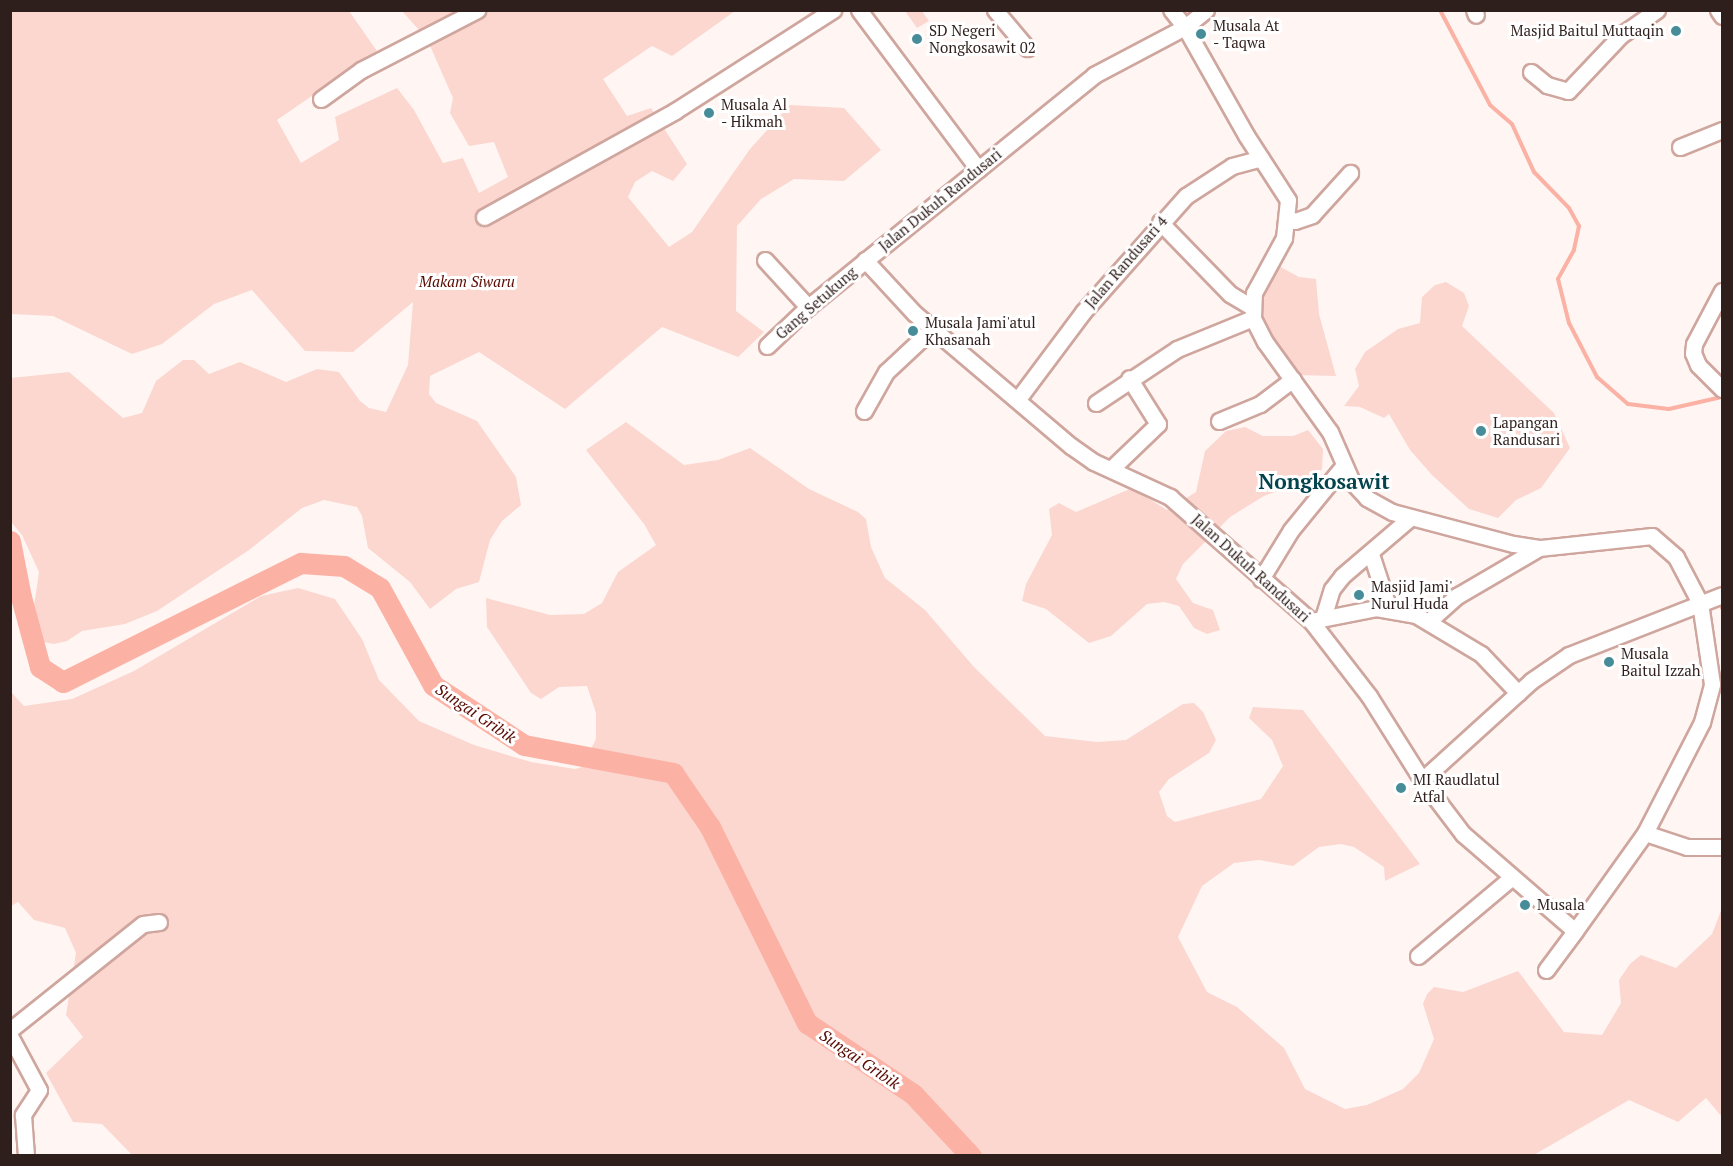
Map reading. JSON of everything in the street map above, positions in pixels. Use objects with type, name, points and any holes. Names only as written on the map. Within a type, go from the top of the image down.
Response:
[{"type":"street","points":[[321,99],[361,70],[477,10]]},
{"type":"street","points":[[484,218],[675,111],[833,10]]},
{"type":"street","points":[[859,10],[978,169]]},
{"type":"street","points":[[995,10],[1027,48]]},
{"type":"street","points":[[1096,403],[1129,378],[1177,349],[1252,313],[1289,219],[1288,200],[1185,27],[1171,10]]},
{"type":"street","name":"Jalan Dukuh Randusari","points":[[1206,10],[1185,27],[1104,69],[865,260],[896,296],[932,329],[1018,399],[1071,446],[1111,469],[1170,497],[1262,579],[1317,619],[1422,780],[1463,834],[1511,878],[1575,931]]},
{"type":"street","points":[[1531,72],[1547,85],[1568,91],[1621,35],[1657,10]]},
{"type":"street","points":[[1718,10],[1722,16]]},
{"type":"street","points":[[1680,147],[1722,130]]},
{"type":"street","name":"Jalan Randusari 4","points":[[1018,399],[1083,312],[1160,222],[1186,196],[1232,166],[1261,158]]},
{"type":"street","points":[[1289,219],[1295,221],[1312,215],[1350,173]]},
{"type":"street","points":[[1160,222],[1230,294],[1252,313],[1293,380],[1330,432],[1352,482],[1367,498],[1410,518],[1539,548],[1652,536],[1676,557],[1700,603],[1712,684],[1702,722],[1645,833],[1546,970]]},
{"type":"street","points":[[765,260],[808,307]]},
{"type":"street","name":"Gang Setukung","points":[[766,346],[808,307],[865,260]]},
{"type":"street","points":[[1722,291],[1694,344],[1694,353],[1698,364],[1722,389]]},
{"type":"street","points":[[864,411],[886,372],[932,329]]},
{"type":"street","points":[[1111,469],[1158,424],[1129,378]]},
{"type":"street","points":[[1219,421],[1260,405],[1293,380]]},
{"type":"street","points":[[1262,579],[1290,530],[1344,465]]},
{"type":"street","points":[[1317,619],[1332,590],[1352,566],[1371,554],[1410,518]]},
{"type":"street","points":[[1428,621],[1457,596],[1539,548]]},
{"type":"street","points":[[1371,554],[1389,609]]},
{"type":"street","points":[[1422,780],[1518,693],[1569,655],[1722,595]]},
{"type":"street","points":[[1317,619],[1389,609],[1428,621],[1481,654],[1518,693]]},
{"type":"street","points":[[1645,833],[1687,848],[1722,848]]},
{"type":"street","points":[[1418,956],[1511,878]]},
{"type":"street","points":[[10,1030],[144,924],[159,922]]},
{"type":"street","points":[[10,1036],[39,1090],[22,1115],[26,1155]]},
{"type":"green space","name":"Makam Siwaru","points":[[10,11],[349,11],[377,51],[277,120],[301,163],[339,140],[335,117],[397,88],[414,110],[443,163],[463,158],[479,193],[508,177],[494,142],[469,146],[450,113],[453,98],[427,39],[402,11],[735,11],[672,56],[652,46],[603,79],[627,116],[651,108],[687,164],[673,181],[652,171],[635,182],[628,197],[669,247],[692,232],[750,149],[790,105],[844,108],[881,150],[844,181],[794,179],[761,199],[737,226],[736,311],[764,332],[738,357],[662,327],[565,409],[479,352],[430,376],[429,394],[436,403],[477,421],[516,477],[521,505],[502,521],[490,540],[479,582],[456,589],[430,609],[410,582],[368,548],[362,516],[357,507],[324,500],[302,508],[249,550],[157,611],[125,624],[82,631],[67,641],[54,644],[43,642],[38,632],[34,606],[39,572],[22,535],[11,522],[11,378],[69,372],[123,418],[142,413],[156,381],[183,360],[194,360],[209,374],[240,362],[286,382],[317,369],[339,372],[360,401],[369,408],[386,412],[408,365],[413,302],[353,352],[305,351],[252,290],[214,304],[162,344],[132,354],[53,316],[11,314]]},
{"type":"green space","points":[[905,11],[922,11],[929,21],[917,28]]},
{"type":"green space","points":[[1277,265],[1299,277],[1316,279],[1319,314],[1336,376],[1295,375],[1258,318],[1256,303]]},
{"type":"green space","name":"Lapangan Randusari","points":[[1446,282],[1464,293],[1469,306],[1462,326],[1554,413],[1570,448],[1541,488],[1516,500],[1498,518],[1469,509],[1432,475],[1410,450],[1389,414],[1384,418],[1360,407],[1344,406],[1359,386],[1355,369],[1365,352],[1398,329],[1420,323],[1422,297],[1435,285]]},
{"type":"green space","points":[[626,422],[684,465],[718,460],[750,448],[809,489],[858,512],[866,519],[871,547],[885,578],[925,610],[974,667],[1045,736],[1097,742],[1126,740],[1183,704],[1194,703],[1203,712],[1216,740],[1209,753],[1169,779],[1159,792],[1167,816],[1175,822],[1261,799],[1283,766],[1272,740],[1249,718],[1253,707],[1303,710],[1420,864],[1385,881],[1384,867],[1354,847],[1341,844],[1319,847],[1293,866],[1259,860],[1234,863],[1202,886],[1178,937],[1207,992],[1237,1007],[1284,1048],[1305,1089],[1345,1109],[1367,1105],[1403,1089],[1419,1073],[1434,1039],[1423,1004],[1427,994],[1434,987],[1463,992],[1518,971],[1564,1032],[1602,1035],[1621,1003],[1619,980],[1630,964],[1641,955],[1676,968],[1712,934],[1722,908],[1722,1117],[1706,1098],[1678,1122],[1629,1100],[1532,1156],[132,1155],[102,1124],[73,1122],[46,1073],[83,1037],[66,1015],[76,953],[65,928],[34,920],[18,902],[11,906],[11,692],[24,706],[72,699],[134,671],[261,596],[298,588],[335,599],[362,639],[379,680],[419,721],[474,745],[531,762],[575,769],[582,767],[596,739],[596,713],[587,686],[559,687],[541,699],[531,693],[487,627],[486,598],[550,615],[584,614],[602,603],[618,572],[656,545],[644,524],[586,450]]},
{"type":"green space","points":[[1245,427],[1263,436],[1293,436],[1308,430],[1323,449],[1322,469],[1304,490],[1286,488],[1264,496],[1230,517],[1183,564],[1176,579],[1193,603],[1213,610],[1220,630],[1207,634],[1194,628],[1179,606],[1164,602],[1147,604],[1111,636],[1089,643],[1046,609],[1022,601],[1026,584],[1052,535],[1049,509],[1059,503],[1076,512],[1132,488],[1167,510],[1196,492],[1205,451],[1226,431]]},
{"type":"waterway","points":[[1440,10],[1490,105],[1512,124],[1534,172],[1569,208],[1579,226],[1574,250],[1558,279],[1569,323],[1597,377],[1628,404],[1669,409],[1722,397]]},
{"type":"waterway","name":"Sungai Gribik","points":[[10,541],[21,597],[40,667],[63,682],[301,563],[344,566],[380,588],[433,685],[524,745],[673,773],[710,827],[807,1023],[913,1094],[971,1156]]},
{"type":"place","name":"Masjid Baitul Muttaqin","points":[[1676,31]]},
{"type":"place","name":"Musala At - Taqwa","points":[[1201,34]]},
{"type":"place","name":"SD Negeri Nongkosawit 02","points":[[917,39]]},
{"type":"place","name":"Musala Al - Hikmah","points":[[709,113]]},
{"type":"place","name":"Musala Jami'atul Khasanah","points":[[913,331]]},
{"type":"place","name":"Lapangan Randusari","points":[[1481,431]]},
{"type":"place","name":"Masjid Jami' Nurul Huda","points":[[1359,595]]},
{"type":"place","name":"Musala Baitul Izzah","points":[[1609,662]]},
{"type":"place","name":"MI Raudlatul Atfal","points":[[1401,788]]},
{"type":"place","name":"Musala","points":[[1525,905]]},
{"type":"district","name":"Nongkosawit","points":[[1324,481]]}]
